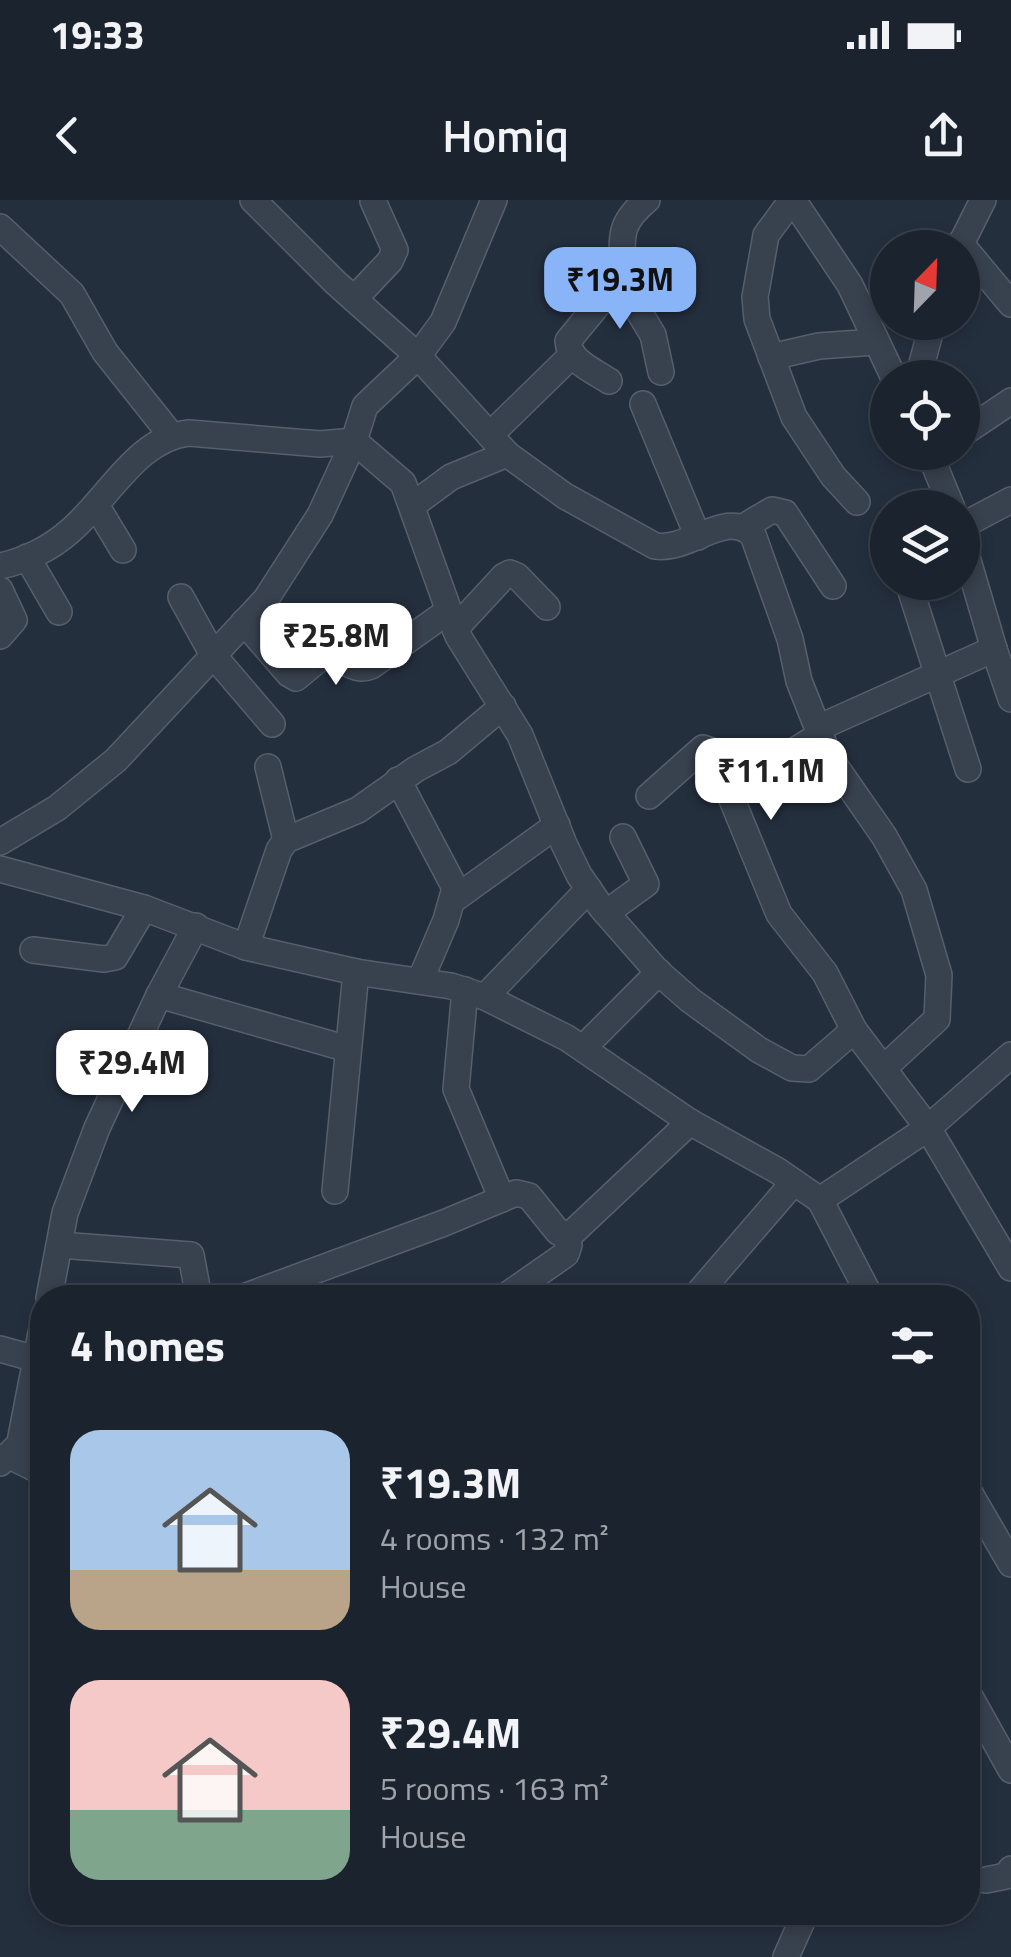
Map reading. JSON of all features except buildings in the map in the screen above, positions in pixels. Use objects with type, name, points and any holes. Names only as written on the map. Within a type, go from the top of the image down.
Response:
[{"type":"street","points":[[354,299],[390,261],[394,250],[374,200]]},
{"type":"street","points":[[0,842],[57,808],[92,781],[278,583],[311,532],[354,441],[365,406],[418,356],[453,301],[494,200]]},
{"type":"street","points":[[610,381],[572,355],[568,340],[618,277],[626,220],[647,200]]},
{"type":"street","points":[[857,502],[833,476],[794,417],[757,319],[755,297],[766,235],[792,200],[850,285],[885,360]]},
{"type":"street","points":[[967,230],[983,200]]},
{"type":"street","points":[[265,204],[354,299],[418,356],[499,444],[566,496],[656,546],[667,548],[735,523],[753,534],[834,769],[884,836],[914,890],[939,975],[938,1019],[885,1067]]},
{"type":"street","points":[[0,227],[72,294],[106,352],[171,434]]},
{"type":"street","points":[[980,269],[1011,304]]},
{"type":"street","points":[[618,277],[654,336],[661,372]]},
{"type":"street","points":[[771,356],[820,346],[876,342]]},
{"type":"street","points":[[413,506],[499,444],[572,355]]},
{"type":"street","points":[[980,422],[1011,401]]},
{"type":"street","points":[[643,404],[698,538]]},
{"type":"street","points":[[0,566],[58,542],[146,452],[171,434],[320,444],[354,441],[403,483],[451,620],[504,706],[532,759],[557,825],[589,889],[606,913],[658,972],[690,1000],[759,1050],[798,1070],[814,1066],[854,1030]]},
{"type":"street","points":[[980,516],[1011,500]]},
{"type":"street","points":[[96,505],[123,550]]},
{"type":"street","points":[[745,526],[772,510],[785,513],[832,586]]},
{"type":"street","points":[[26,557],[59,612]]},
{"type":"street","points":[[244,622],[296,678],[325,654],[358,668],[371,666],[451,620],[510,573],[518,576],[548,608]]},
{"type":"street","points":[[0,590],[14,620],[0,636]]},
{"type":"street","points":[[181,596],[214,655],[272,724]]},
{"type":"street","points":[[914,600],[968,769]]},
{"type":"street","points":[[980,600],[1011,699]]},
{"type":"street","points":[[759,774],[819,732],[994,649]]},
{"type":"street","points":[[246,947],[279,850],[286,840],[358,810],[398,780],[448,752],[504,706]]},
{"type":"street","points":[[649,796],[703,748],[709,749],[779,914],[825,973],[854,1030],[928,1128],[1011,1268]]},
{"type":"street","points":[[268,767],[286,840]]},
{"type":"street","points":[[398,780],[455,888],[420,981]]},
{"type":"street","points":[[452,900],[557,825]]},
{"type":"street","points":[[606,913],[646,884],[623,837]]},
{"type":"street","points":[[0,869],[144,908],[246,947],[475,993],[583,1048],[690,1122],[820,1200],[864,1285]]},
{"type":"street","points":[[502,1199],[456,1090],[475,993],[589,889]]},
{"type":"street","points":[[33,950],[114,957],[144,908]]},
{"type":"street","points":[[52,1285],[66,1213],[97,1128],[196,926]]},
{"type":"street","points":[[335,1191],[356,972]]},
{"type":"street","points":[[583,1048],[658,972]]},
{"type":"street","points":[[159,995],[348,1049]]},
{"type":"street","points":[[820,1200],[928,1128],[1011,1054]]},
{"type":"street","points":[[564,1235],[570,1235],[690,1122]]},
{"type":"street","points":[[705,1285],[794,1182]]},
{"type":"street","points":[[276,1285],[516,1193],[530,1196],[569,1245],[566,1254],[521,1285]]},
{"type":"street","points":[[60,1245],[191,1255],[196,1285]]},
{"type":"street","points":[[0,1350],[30,1358]]},
{"type":"street","points":[[10,1454],[30,1382]]},
{"type":"street","points":[[10,1454],[30,1434]]},
{"type":"street","points":[[980,1527],[1011,1564]]},
{"type":"street","points":[[980,1714],[1011,1770]]},
{"type":"street","points":[[986,1880],[999,1879],[1011,1869]]},
{"type":"street","points":[[786,1957],[800,1925]]}]
